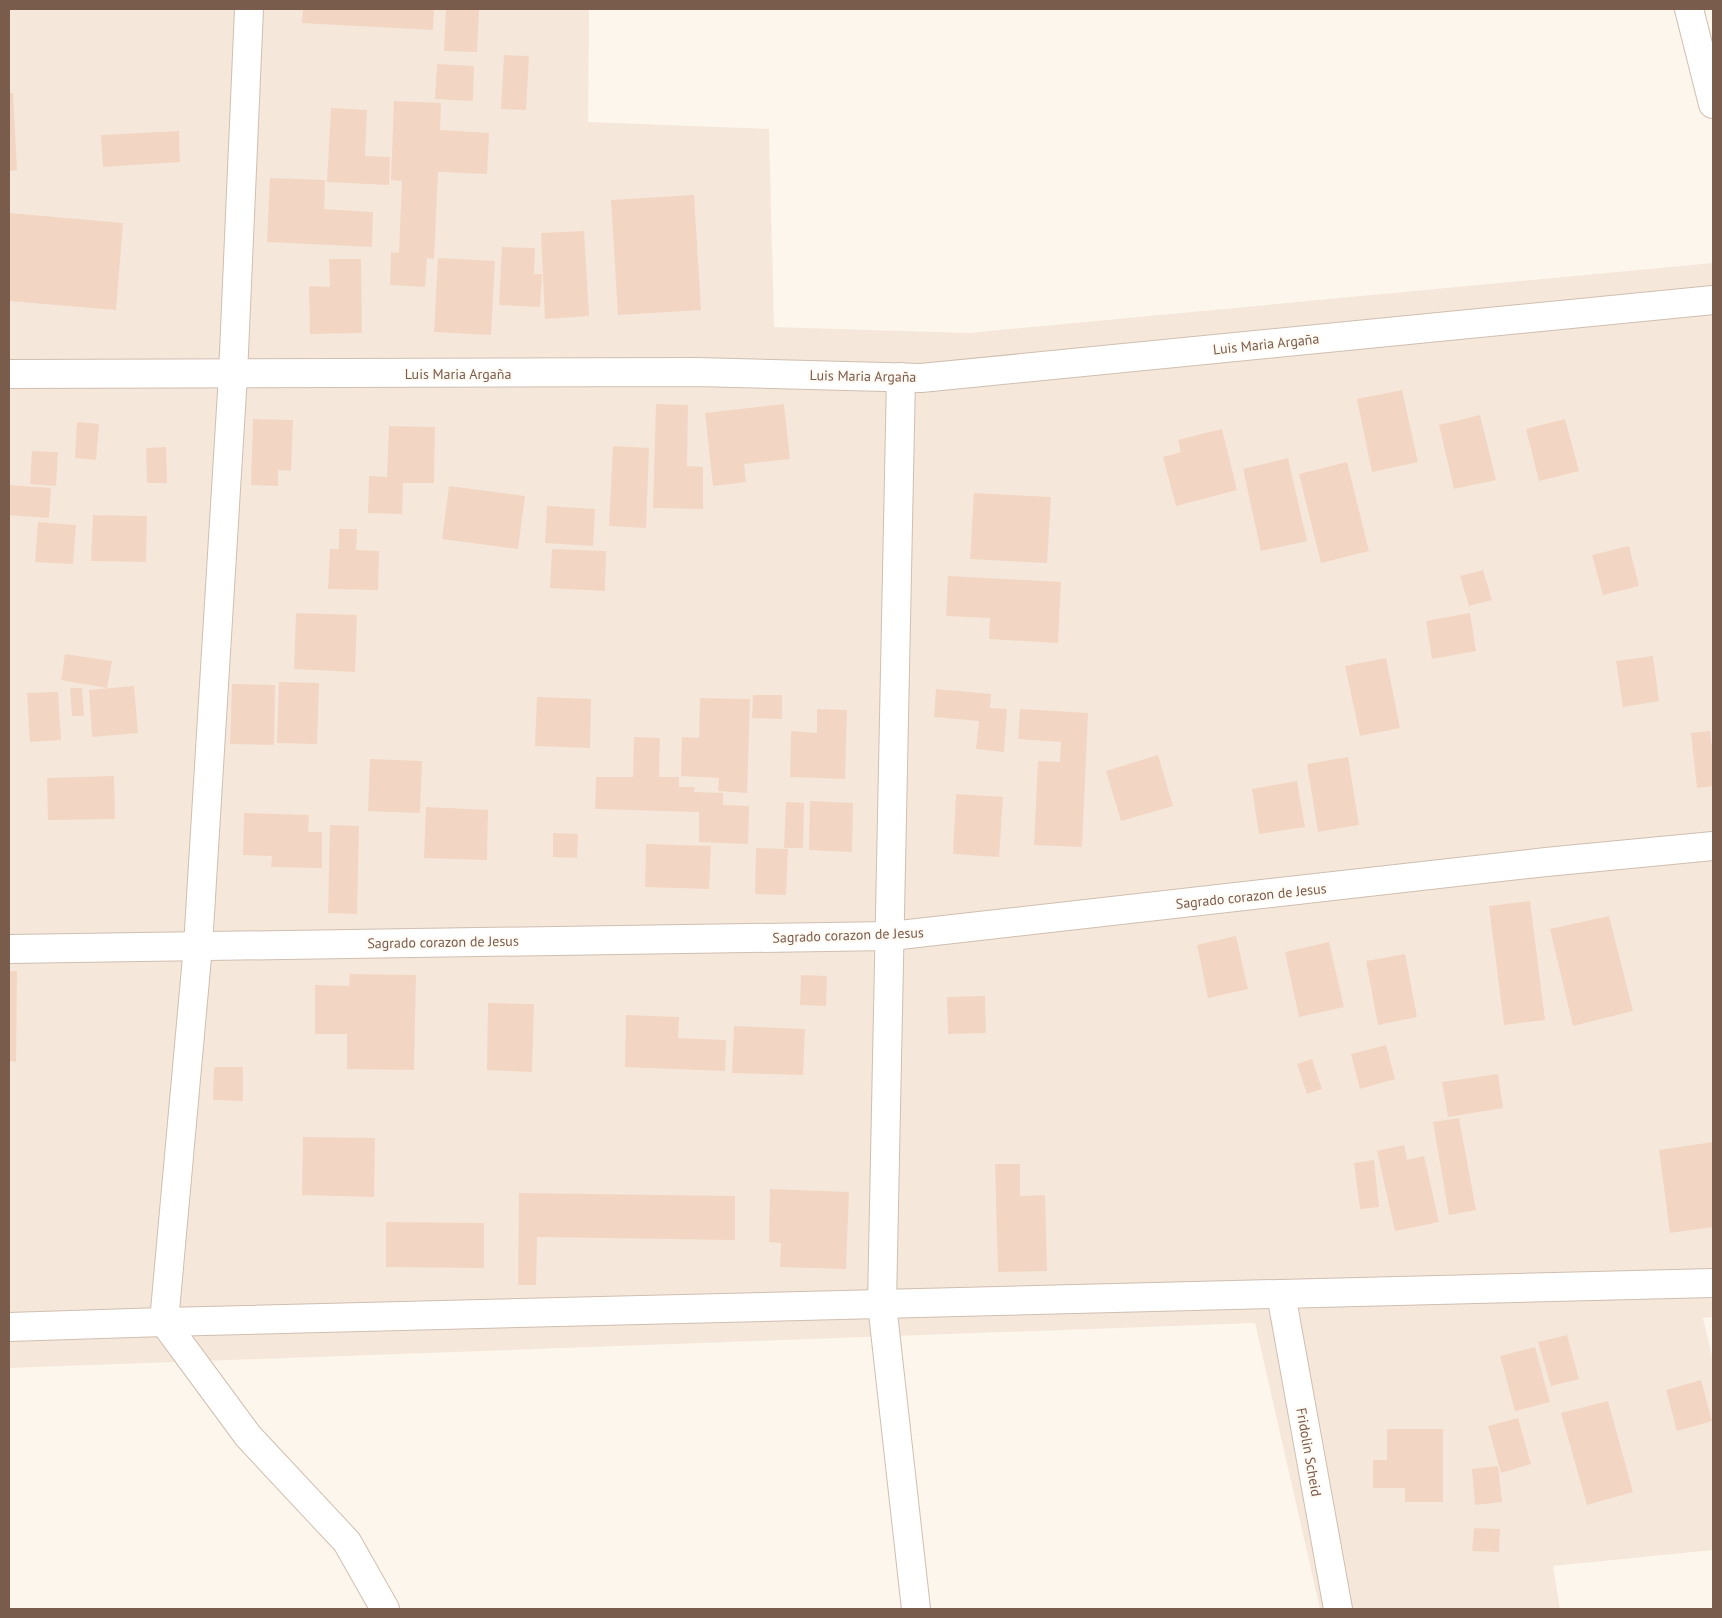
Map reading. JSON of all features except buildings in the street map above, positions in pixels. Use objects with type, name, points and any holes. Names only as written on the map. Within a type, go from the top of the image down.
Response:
[{"type":"street","points":[[249,9],[233,375],[198,946],[164,1322],[248,1436],[347,1542],[385,1609]]},
{"type":"street","points":[[1689,9],[1713,104]]},
{"type":"street","name":"Luis Maria Argaña","points":[[9,374],[233,375],[696,372],[931,377],[1713,300]]},
{"type":"street","points":[[901,377],[882,1304],[916,1609]]},
{"type":"street","name":"Sagrado corazon de Jesus","points":[[9,949],[891,936],[1546,862],[1713,846]]},
{"type":"street","points":[[9,1328],[164,1322],[1713,1283]]},
{"type":"street","name":"Fridolin Scheid","points":[[1281,1294],[1338,1609]]},
{"type":"shaded area","points":[[9,9],[589,9],[588,122],[769,129],[774,327],[968,333],[1713,263],[1713,1317],[1703,1318],[1713,1360],[1713,1550],[1553,1566],[1560,1609],[1320,1609],[1255,1323],[9,1368]]}]
